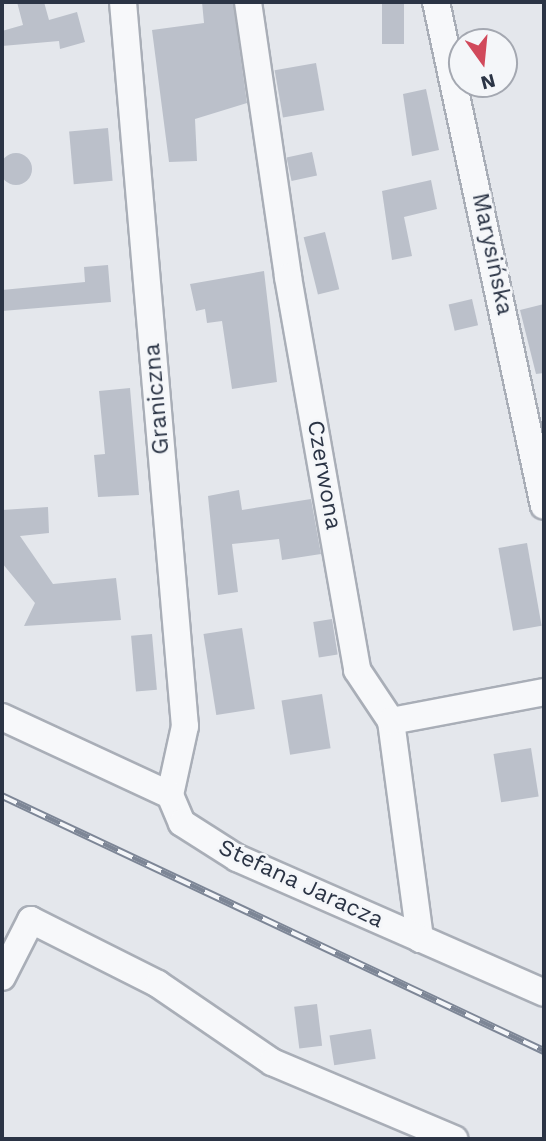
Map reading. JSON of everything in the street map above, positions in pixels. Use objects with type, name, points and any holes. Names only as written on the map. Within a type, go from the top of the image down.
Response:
[{"type":"street","name":"Graniczna","points":[[123,2],[185,726],[170,795]]},
{"type":"street","name":"Czerwona","points":[[248,2],[288,277],[357,670],[391,721],[420,939]]},
{"type":"street","name":"Marysińska","points":[[436,2],[544,506]]},
{"type":"street","points":[[391,721],[544,692]]},
{"type":"street","points":[[2,718],[170,795]]},
{"type":"street","name":"Stefana Jaracza","points":[[170,795],[182,822],[237,858],[544,993]]},
{"type":"street","points":[[2,977],[31,920],[158,984],[272,1062],[454,1139]]},
{"type":"building","points":[[17,2],[44,2],[49,20],[77,12],[85,42],[60,49],[59,41],[2,46],[2,31],[23,25]]},
{"type":"building","points":[[202,2],[233,2],[247,103],[195,119],[197,161],[169,162],[152,30],[204,23]]},
{"type":"building","points":[[382,2],[404,2],[404,44],[382,44]]},
{"type":"building","points":[[316,63],[324,110],[283,118],[275,70]]},
{"type":"building","points":[[426,89],[439,150],[412,156],[403,94]]},
{"type":"building","points":[[108,128],[113,181],[74,184],[69,131]]},
{"type":"building","points":[[312,152],[317,175],[292,181],[287,157]]},
{"type":"building","points":[[16,153],[27,158],[32,169],[27,180],[16,185],[5,180],[0,169],[5,158]]},
{"type":"building","points":[[431,180],[437,209],[404,217],[412,256],[392,260],[382,191]]},
{"type":"building","points":[[325,232],[339,289],[318,295],[304,237]]},
{"type":"building","points":[[108,265],[111,302],[2,311],[2,290],[85,282],[84,267]]},
{"type":"building","points":[[264,271],[277,382],[232,389],[222,321],[207,323],[205,309],[196,311],[190,284]]},
{"type":"building","points":[[472,299],[478,325],[455,331],[449,304]]},
{"type":"building","points":[[544,304],[544,373],[536,374],[520,310]]},
{"type":"building","points":[[130,388],[139,495],[98,497],[94,455],[105,454],[99,391]]},
{"type":"building","points":[[239,490],[242,510],[311,499],[321,554],[282,560],[279,539],[232,544],[238,592],[218,595],[208,496]]},
{"type":"building","points":[[48,507],[49,533],[20,536],[53,584],[116,578],[121,620],[24,626],[35,603],[2,563],[2,510]]},
{"type":"building","points":[[527,543],[542,626],[513,631],[498,548]]},
{"type":"building","points":[[332,619],[338,655],[319,658],[313,622]]},
{"type":"building","points":[[242,628],[255,709],[216,715],[203,634]]},
{"type":"building","points":[[152,634],[157,690],[136,692],[131,636]]},
{"type":"building","points":[[322,694],[331,748],[290,755],[282,700]]},
{"type":"building","points":[[531,748],[539,796],[501,802],[493,754]]},
{"type":"building","points":[[317,1004],[322,1046],[299,1048],[294,1007]]},
{"type":"building","points":[[371,1029],[376,1059],[334,1065],[330,1036]]},
{"type":"railway","points":[[2,796],[544,1051]]}]
